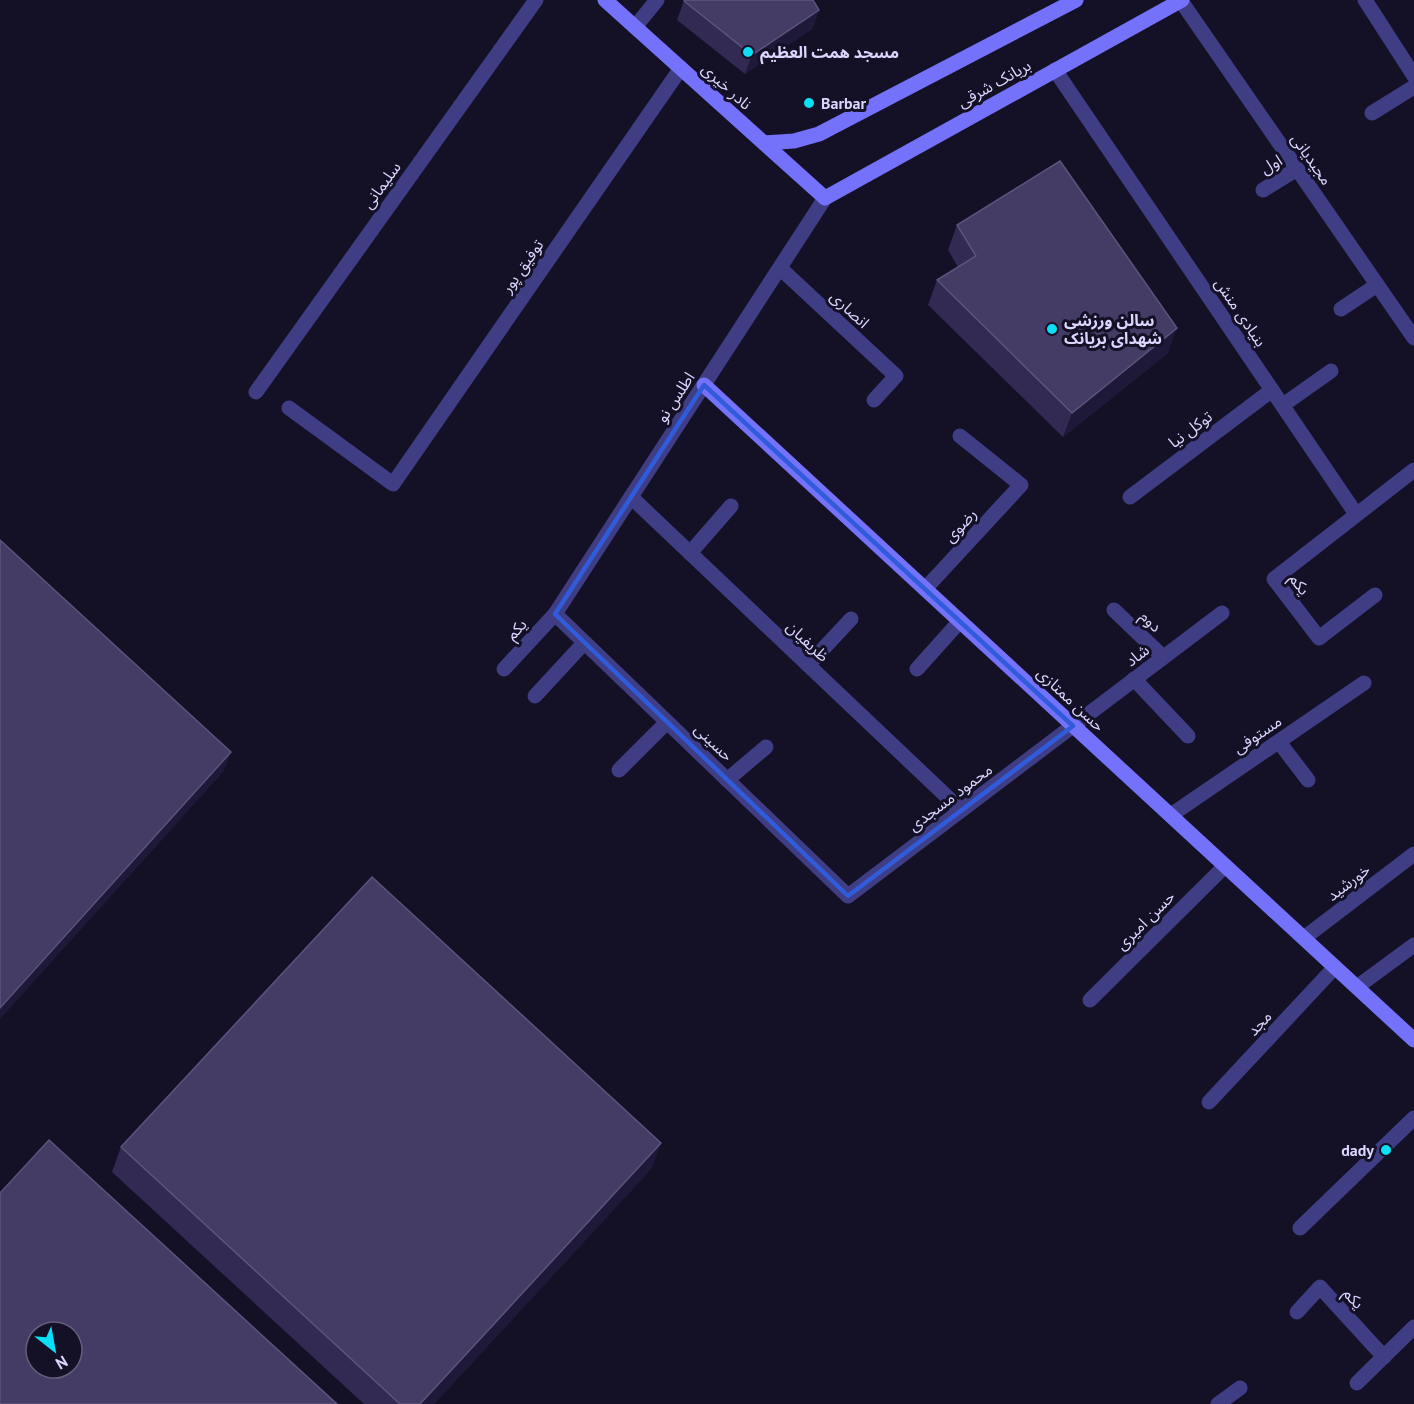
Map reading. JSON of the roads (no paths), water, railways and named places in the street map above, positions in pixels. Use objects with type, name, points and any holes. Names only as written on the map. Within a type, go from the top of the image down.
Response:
[{"type":"street","name":"سلیمانی","points":[[256,392],[536,0]]},
{"type":"street","name":"نادر خیری","points":[[606,0],[825,198]]},
{"type":"street","points":[[635,27],[657,0]]},
{"type":"street","points":[[764,144],[794,141],[819,134],[1076,0]]},
{"type":"street","name":"بریانک شرقی","points":[[825,198],[1182,0]]},
{"type":"street","name":"مجیدیانی","points":[[1182,0],[1414,338]]},
{"type":"street","points":[[1365,0],[1414,76]]},
{"type":"street","name":"توفیق پور","points":[[289,408],[393,484],[681,68]]},
{"type":"street","name":"بنیادی منش","points":[[1054,70],[1356,514]]},
{"type":"street","points":[[1372,113],[1414,87]]},
{"type":"street","name":"اول","points":[[1263,190],[1298,169]]},
{"type":"street","name":"اطلس نو","points":[[555,614],[825,198]]},
{"type":"street","name":"انصاری","points":[[780,268],[896,376],[874,400]]},
{"type":"street","points":[[1341,309],[1377,285]]},
{"type":"street","points":[[1283,405],[1331,371]]},
{"type":"street","name":"حسن ممتازی","points":[[704,385],[1414,1040]]},
{"type":"street","name":"توکل نیا","points":[[1130,497],[1272,390]]},
{"type":"street","name":"رضوی","points":[[925,589],[1021,485],[960,436]]},
{"type":"street","points":[[1356,514],[1414,470]]},
{"type":"street","name":"ظریفیان","points":[[631,497],[961,810]]},
{"type":"street","points":[[690,553],[731,506]]},
{"type":"street","name":"یکم","points":[[1356,514],[1274,579],[1318,638],[1375,595]]},
{"type":"street","name":"دوم","points":[[1114,610],[1163,657]]},
{"type":"street","name":"شاد","points":[[1073,726],[1222,613]]},
{"type":"street","name":"یکم","points":[[504,669],[555,614]]},
{"type":"street","name":"حسینی","points":[[555,614],[848,897]]},
{"type":"street","points":[[808,665],[851,619]]},
{"type":"street","points":[[917,669],[960,621]]},
{"type":"street","points":[[535,696],[584,643]]},
{"type":"street","points":[[1134,679],[1188,736]]},
{"type":"street","name":"مستوفی","points":[[1171,815],[1364,683]]},
{"type":"street","points":[[619,770],[667,722]]},
{"type":"street","name":"محمود مسجدی","points":[[848,897],[1073,726]]},
{"type":"street","points":[[1279,742],[1308,780]]},
{"type":"street","points":[[727,780],[766,747]]},
{"type":"street","name":"خورشید","points":[[1304,938],[1414,854]]},
{"type":"street","name":"حسن امیری","points":[[1090,1000],[1226,866]]},
{"type":"street","points":[[1357,987],[1414,945]]},
{"type":"street","name":"مجد","points":[[1209,1102],[1335,967]]},
{"type":"street","points":[[1300,1228],[1414,1118]]},
{"type":"street","name":"یکم","points":[[1297,1311],[1320,1287],[1384,1357]]},
{"type":"street","points":[[1357,1383],[1414,1327]]},
{"type":"street","points":[[1218,1404],[1240,1388]]},
{"type":"place","name":"مسجد همت العظیم","points":[[748,52]]},
{"type":"place","name":"Barbar","points":[[809,103]]},
{"type":"place","name":"سالن ورزشی شهدای بریانک","points":[[1052,329]]},
{"type":"place","name":"dady","points":[[1386,1150]]}]
